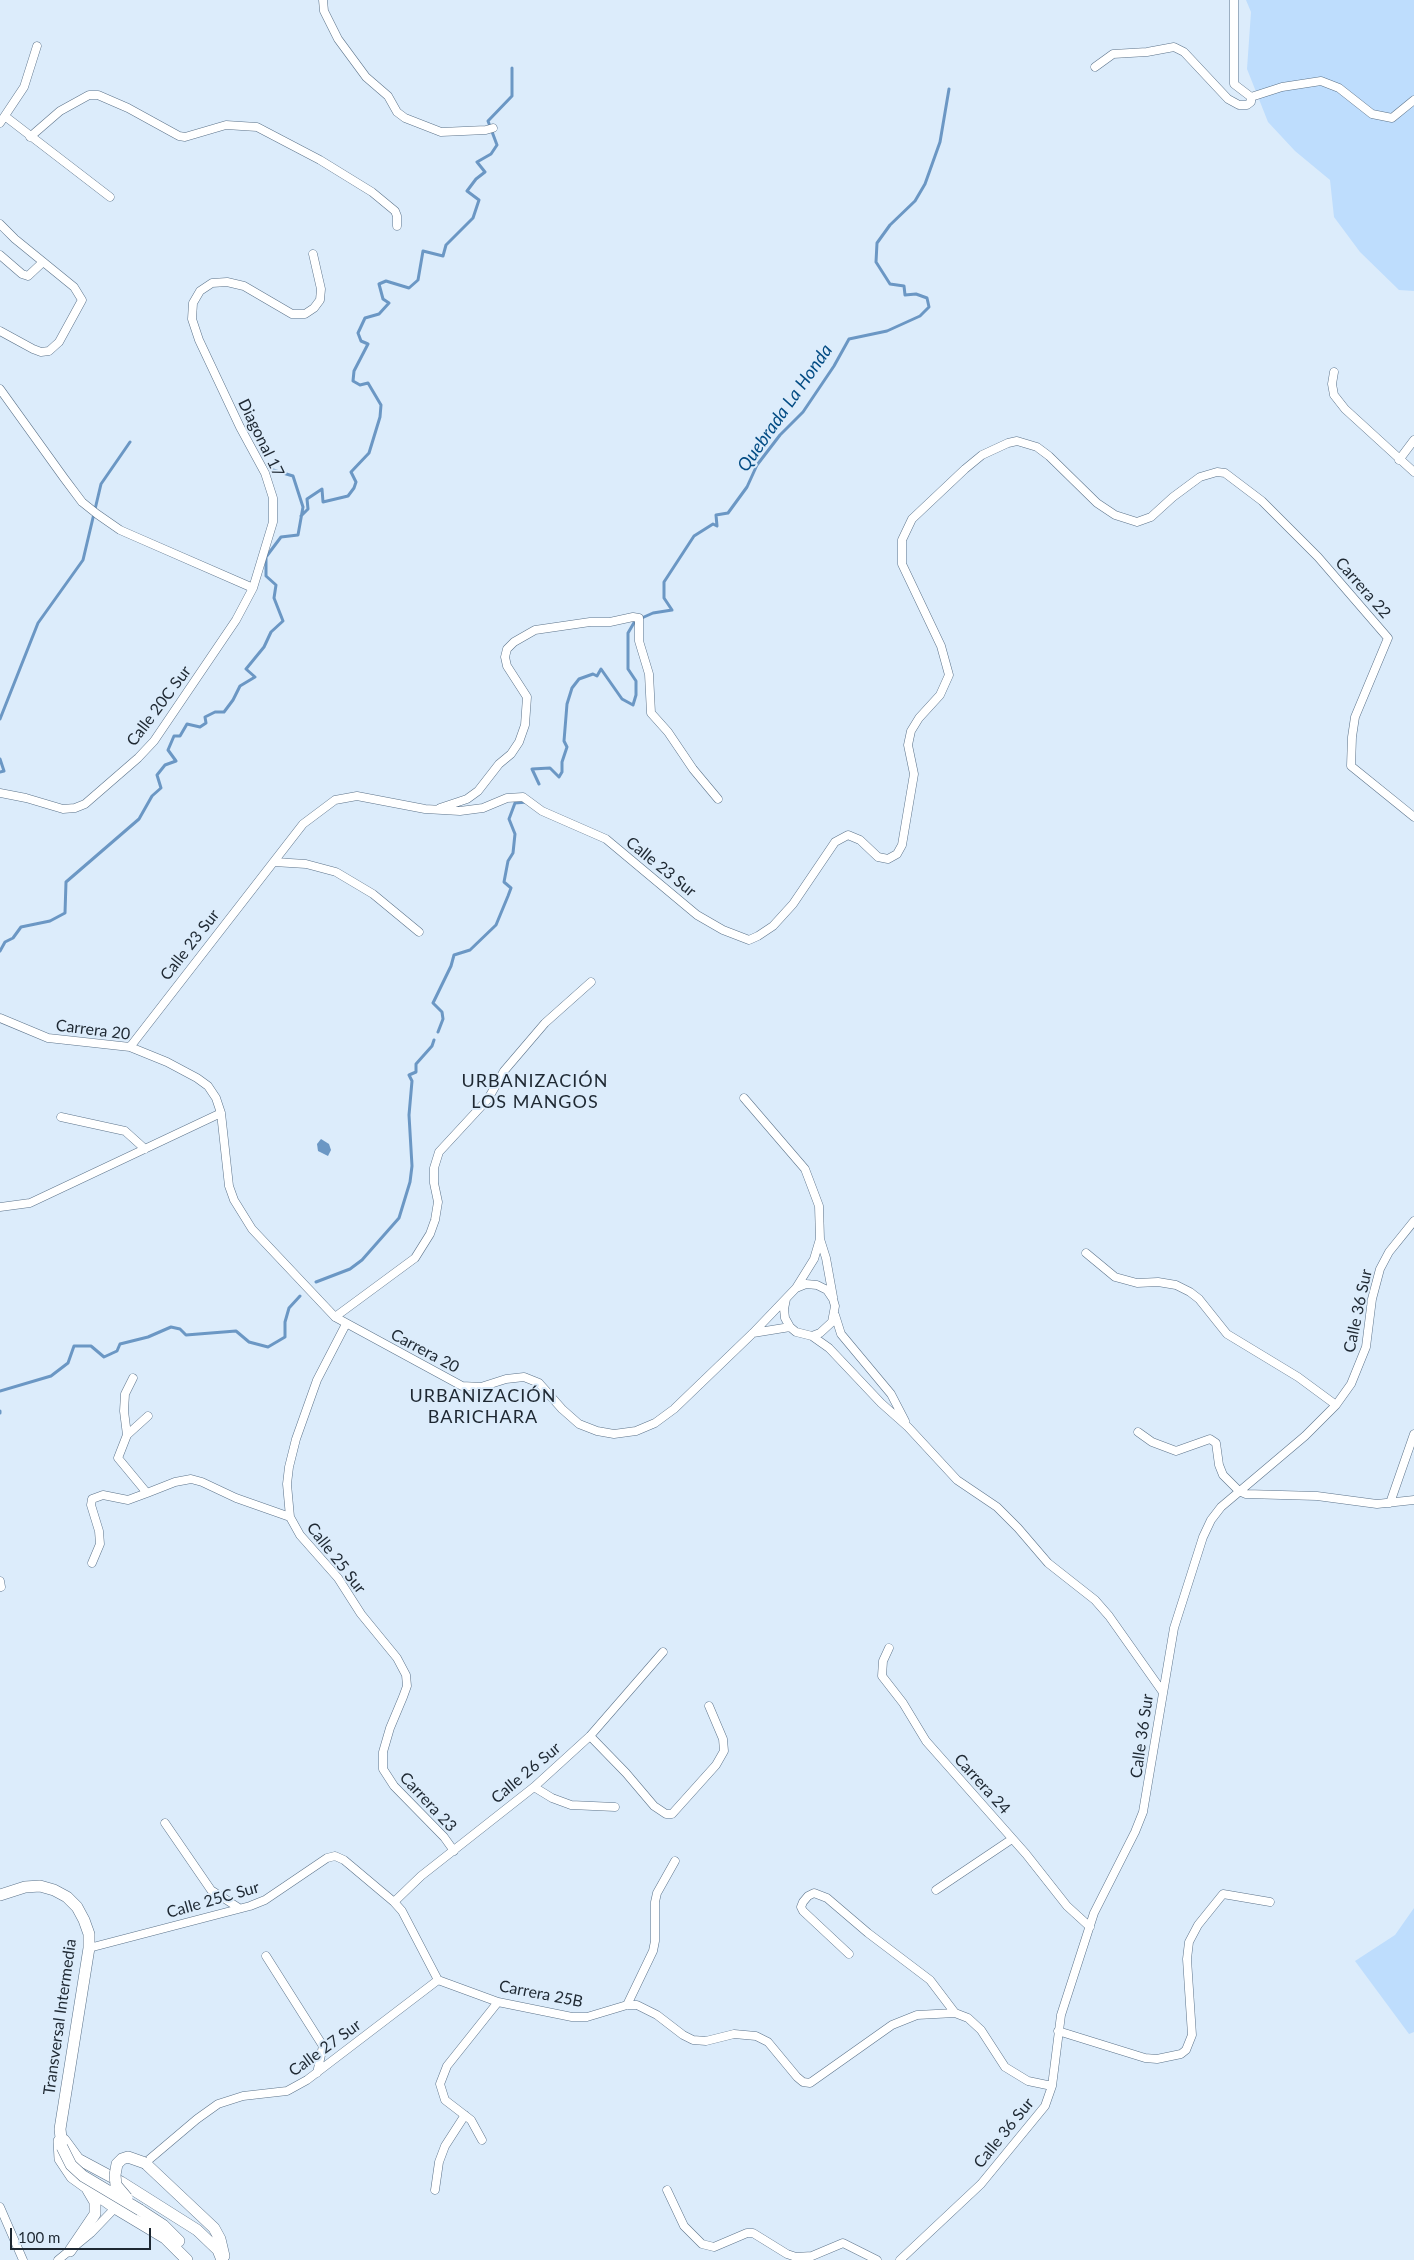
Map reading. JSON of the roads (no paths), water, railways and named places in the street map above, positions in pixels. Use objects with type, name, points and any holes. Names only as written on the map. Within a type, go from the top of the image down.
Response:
[{"type":"street","points":[[323,0],[324,11],[343,46],[366,77],[388,96],[397,112],[405,118],[441,132],[493,128]]},
{"type":"street","points":[[1234,0],[1234,84],[1251,97]]},
{"type":"street","points":[[37,46],[24,87],[3,120],[30,137],[110,197]]},
{"type":"street","points":[[1095,67],[1112,54],[1174,48],[1184,52],[1228,100],[1239,105],[1248,105],[1251,102],[1251,97]]},
{"type":"street","points":[[1251,97],[1282,87],[1321,81],[1339,88],[1372,114],[1392,118],[1414,100]]},
{"type":"street","points":[[30,137],[60,111],[88,95],[98,96],[128,108],[179,136],[185,137],[226,125],[256,127],[320,160],[372,192],[395,211],[398,216],[397,226]]},
{"type":"street","points":[[0,224],[74,287],[82,300],[59,342],[49,351],[41,352],[0,331]]},
{"type":"street","name":"Diagonal 17","points":[[253,588],[273,522],[273,498],[265,473],[240,428],[199,340],[192,319],[193,303],[200,291],[212,283],[227,282],[244,286],[292,314],[305,314],[314,308],[320,300],[321,289],[313,254]]},
{"type":"street","points":[[0,255],[22,274],[28,276],[43,262]]},
{"type":"street","points":[[1334,372],[1332,384],[1334,395],[1345,409],[1414,472]]},
{"type":"street","points":[[0,389],[82,502],[97,514],[120,530],[253,588]]},
{"type":"street","points":[[1399,460],[1414,440]]},
{"type":"street","name":"Carrera 22","points":[[908,745],[911,731],[919,718],[940,694],[949,675],[941,646],[902,564],[902,540],[912,519],[965,469],[996,446],[1017,441],[1027,443],[1049,456],[1097,503],[1115,515],[1137,522],[1152,517],[1173,497],[1200,477],[1217,472],[1225,473],[1262,501],[1318,557],[1388,638],[1355,717],[1352,737],[1352,766],[1414,817]]},
{"type":"street","name":"Calle 20C Sur","points":[[0,793],[26,798],[63,809],[75,808],[84,804],[138,758],[154,740],[220,646],[253,588]]},
{"type":"street","points":[[434,810],[467,799],[478,791],[499,764],[511,754],[519,742],[525,725],[527,696],[507,666],[504,657],[507,649],[514,642],[535,630],[590,622],[610,622],[633,617],[639,618],[639,641],[649,674],[651,714],[671,736],[693,769],[718,799]]},
{"type":"street","name":"Calle 23 Sur","points":[[130,1047],[303,824],[335,800],[357,796],[434,810],[475,809],[507,798],[523,797],[548,814],[606,839],[697,915],[723,930],[748,940],[773,926],[793,904],[836,842],[848,835],[860,840],[878,856],[888,859],[897,854],[902,845],[914,774],[908,745]]},
{"type":"street","points":[[274,862],[306,864],[336,872],[373,894],[420,932]]},
{"type":"street","points":[[335,1318],[403,1269],[422,1249],[430,1234],[437,1210],[438,1202],[434,1183],[434,1168],[439,1152],[488,1099],[504,1071],[544,1023],[591,982]]},
{"type":"street","name":"Carrera 20","points":[[0,1018],[48,1038],[130,1047],[167,1062],[208,1086],[216,1098],[221,1114],[230,1186],[240,1212],[268,1247],[335,1318],[462,1386],[481,1387],[515,1377],[533,1380],[545,1388],[562,1409],[578,1424],[596,1431],[614,1434],[636,1431],[655,1423],[680,1403],[786,1299]]},
{"type":"street","points":[[744,1098],[805,1169],[819,1206],[820,1239],[826,1258],[835,1314],[842,1334],[891,1394],[908,1427]]},
{"type":"street","points":[[0,1207],[30,1203],[221,1114]]},
{"type":"street","points":[[61,1117],[125,1130],[145,1149]]},
{"type":"street","name":"Calle 36 Sur","points":[[900,2260],[981,2184],[1039,2115],[1049,2098],[1061,2015],[1102,1895],[1135,1832],[1143,1812],[1162,1691],[1178,1613],[1202,1536],[1211,1520],[1239,1491],[1305,1436],[1336,1405],[1351,1384],[1366,1347],[1372,1299],[1380,1269],[1389,1252],[1414,1222]]},
{"type":"street","points":[[820,1239],[814,1259],[796,1288],[786,1299],[784,1308],[785,1318],[790,1327],[804,1335],[812,1336],[829,1348],[881,1403],[908,1427],[957,1480],[996,1507],[1018,1528],[1048,1563],[1095,1600],[1109,1616],[1162,1691]]},
{"type":"street","points":[[1086,1253],[1115,1277],[1137,1283],[1158,1282],[1176,1285],[1190,1292],[1227,1334],[1298,1377],[1336,1405]]},
{"type":"street","points":[[796,1288],[806,1284],[817,1285],[827,1290],[834,1299]]},
{"type":"street","points":[[812,1336],[827,1329],[835,1314]]},
{"type":"street","name":"Calle 25 Sur","points":[[346,1324],[317,1380],[296,1439],[289,1467],[288,1499],[290,1518],[300,1535],[338,1578],[360,1614],[397,1658],[406,1674],[407,1686]]},
{"type":"street","points":[[753,1333],[790,1327]]},
{"type":"street","points":[[127,1435],[124,1411],[126,1394],[133,1378]]},
{"type":"street","points":[[147,1493],[119,1462],[118,1455],[127,1435],[148,1416]]},
{"type":"street","points":[[1138,1432],[1152,1442],[1176,1451],[1210,1439],[1216,1443],[1219,1465],[1223,1475],[1239,1491],[1256,1496],[1317,1496],[1369,1504],[1414,1500]]},
{"type":"street","points":[[1390,1503],[1414,1434]]},
{"type":"street","points":[[92,1563],[100,1544],[99,1531],[91,1505],[92,1499],[102,1495],[128,1500],[175,1482],[191,1479],[290,1518]]},
{"type":"street","name":"Carrera 24","points":[[889,1648],[881,1668],[885,1680],[903,1703],[926,1741],[1012,1838],[1067,1906],[1090,1927]]},
{"type":"street","name":"Calle 26 Sur","points":[[394,1902],[421,1876],[534,1787],[590,1736],[663,1652]]},
{"type":"street","name":"Carrera 23","points":[[407,1686],[386,1740],[383,1752],[383,1769],[386,1777],[444,1837],[454,1851]]},
{"type":"street","points":[[590,1736],[626,1773],[654,1806],[666,1814],[672,1814],[716,1766],[724,1751],[723,1739],[709,1706]]},
{"type":"street","points":[[534,1787],[552,1798],[571,1805],[615,1807]]},
{"type":"street","points":[[165,1822],[211,1890],[239,1908]]},
{"type":"street","points":[[936,1890],[1012,1838]]},
{"type":"street","name":"Calle 25C Sur","points":[[89,1948],[265,1900],[327,1858],[335,1856],[344,1860],[394,1902]]},
{"type":"street","points":[[675,1861],[661,1883],[654,1902],[655,1941],[653,1951],[627,2005],[645,2008],[693,2040],[706,2041],[734,2034],[756,2036],[773,2048],[797,2077],[803,2082],[810,2083],[817,2080],[882,2031],[903,2020],[926,2014],[955,2013],[968,2018],[980,2030],[1005,2068],[1028,2081],[1052,2086]]},
{"type":"street","name":"Transversal Intermedia","points":[[0,1894],[25,1887],[40,1886],[54,1890],[66,1897],[77,1907],[84,1920],[88,1934],[89,1948],[58,2152],[64,2166],[72,2177],[115,2208],[165,2238],[178,2248],[188,2260]]},
{"type":"street","points":[[849,1954],[803,1911],[801,1907],[808,1896],[814,1893],[827,1898],[868,1933],[930,1980],[955,2013]]},
{"type":"street","points":[[1058,2031],[1145,2058],[1157,2059],[1181,2054],[1186,2050],[1192,2035],[1187,1959],[1188,1942],[1198,1925],[1223,1894],[1270,1902]]},
{"type":"street","points":[[394,1902],[402,1911],[438,1980]]},
{"type":"street","points":[[266,1956],[323,2046],[317,2073]]},
{"type":"street","name":"Carrera 25B","points":[[438,1980],[498,2002],[572,2017],[587,2017],[627,2005]]},
{"type":"street","name":"Calle 27 Sur","points":[[145,2163],[197,2119],[218,2104],[243,2096],[287,2091],[317,2073],[438,1980]]},
{"type":"street","points":[[482,2140],[477,2128],[465,2115],[446,2100],[441,2092],[441,2078],[447,2066],[498,2002]]},
{"type":"street","points":[[435,2190],[439,2162],[445,2146],[465,2115]]},
{"type":"street","points":[[61,2138],[78,2159],[121,2182],[197,2230],[218,2250],[223,2260]]},
{"type":"street","points":[[61,2138],[71,2165],[83,2176],[163,2225],[180,2242],[188,2260]]},
{"type":"street","points":[[140,2210],[119,2190],[114,2175],[122,2159],[134,2158],[145,2163],[214,2228],[224,2249],[223,2260]]},
{"type":"street","points":[[115,2208],[125,2191],[121,2182]]},
{"type":"street","points":[[70,2251],[95,2214],[95,2202],[86,2186]]},
{"type":"street","points":[[667,2190],[684,2226],[702,2244],[714,2247],[747,2233],[753,2233],[776,2248],[796,2257],[812,2256],[843,2243],[877,2260]]},
{"type":"street","points":[[58,2260],[126,2198],[134,2194],[152,2202]]},
{"type":"street","points":[[0,2207],[4,2228],[23,2260]]},
{"type":"street","points":[[213,2246],[219,2255],[218,2260]]},
{"type":"waterway","points":[[301,516],[308,509],[307,499],[322,489],[323,502],[348,496],[354,488],[356,482],[351,472],[369,453],[380,417],[381,405],[368,383],[360,385],[353,381],[354,371],[368,344],[361,341],[358,333],[365,318],[379,314],[389,303],[383,299],[379,284],[386,281],[409,288],[418,280],[423,251],[443,256],[446,245],[473,218],[479,200],[467,191],[476,179],[485,172],[477,162],[491,154],[497,145],[488,121],[512,96],[512,68]]},
{"type":"waterway","name":"Quebrada La Honda","points":[[539,784],[532,769],[550,768],[559,777],[562,772],[562,762],[567,747],[564,741],[567,704],[572,688],[579,679],[593,674],[597,676],[601,669],[622,699],[633,705],[636,695],[636,681],[628,669],[628,633],[635,621],[653,613],[672,610],[664,598],[664,582],[694,536],[713,524],[717,526],[716,515],[728,513],[747,487],[757,465],[780,435],[803,412],[834,366],[849,339],[887,331],[920,316],[929,307],[927,298],[916,294],[905,295],[904,286],[890,284],[876,262],[877,243],[890,225],[915,201],[925,184],[940,142],[949,89]]},
{"type":"waterway","points":[[0,719],[38,623],[83,560],[101,484],[130,442]]},
{"type":"waterway","points":[[0,951],[5,942],[13,938],[21,927],[50,921],[65,913],[66,882],[139,819],[152,796],[161,788],[157,775],[165,765],[176,761],[168,750],[174,736],[180,736],[187,724],[200,727],[206,723],[205,717],[215,712],[224,712],[240,686],[255,677],[246,669],[264,647],[271,632],[283,621],[274,598],[276,585],[266,576],[266,557],[281,537],[298,535],[303,507],[293,476],[273,470]]},
{"type":"waterway","points":[[0,759],[4,771],[0,772]]},
{"type":"waterway","name":"Quebrada La Honda","points":[[438,1032],[443,1019],[442,1012],[433,1003],[451,966],[454,955],[470,950],[496,925],[508,896],[511,888],[504,882],[508,861],[513,853],[515,834],[509,819],[515,803],[527,802]]},
{"type":"waterway","name":"Quebrada La Honda","points":[[316,1282],[350,1269],[362,1260],[399,1218],[410,1182],[412,1166],[409,1115],[412,1081],[409,1075],[416,1072],[416,1064],[432,1046],[434,1040]]},
{"type":"waterway","name":"Quebrada La Honda","points":[[0,1391],[51,1376],[68,1363],[74,1346],[91,1346],[104,1357],[117,1351],[120,1344],[148,1337],[171,1327],[180,1329],[186,1335],[236,1331],[249,1342],[268,1347],[285,1337],[285,1322],[289,1308],[300,1296]]},
{"type":"district","name":"URBANIZACIÓN LOS MANGOS","points":[[535,1091]]},
{"type":"district","name":"URBANIZACIÓN BARICHARA","points":[[483,1406]]}]
